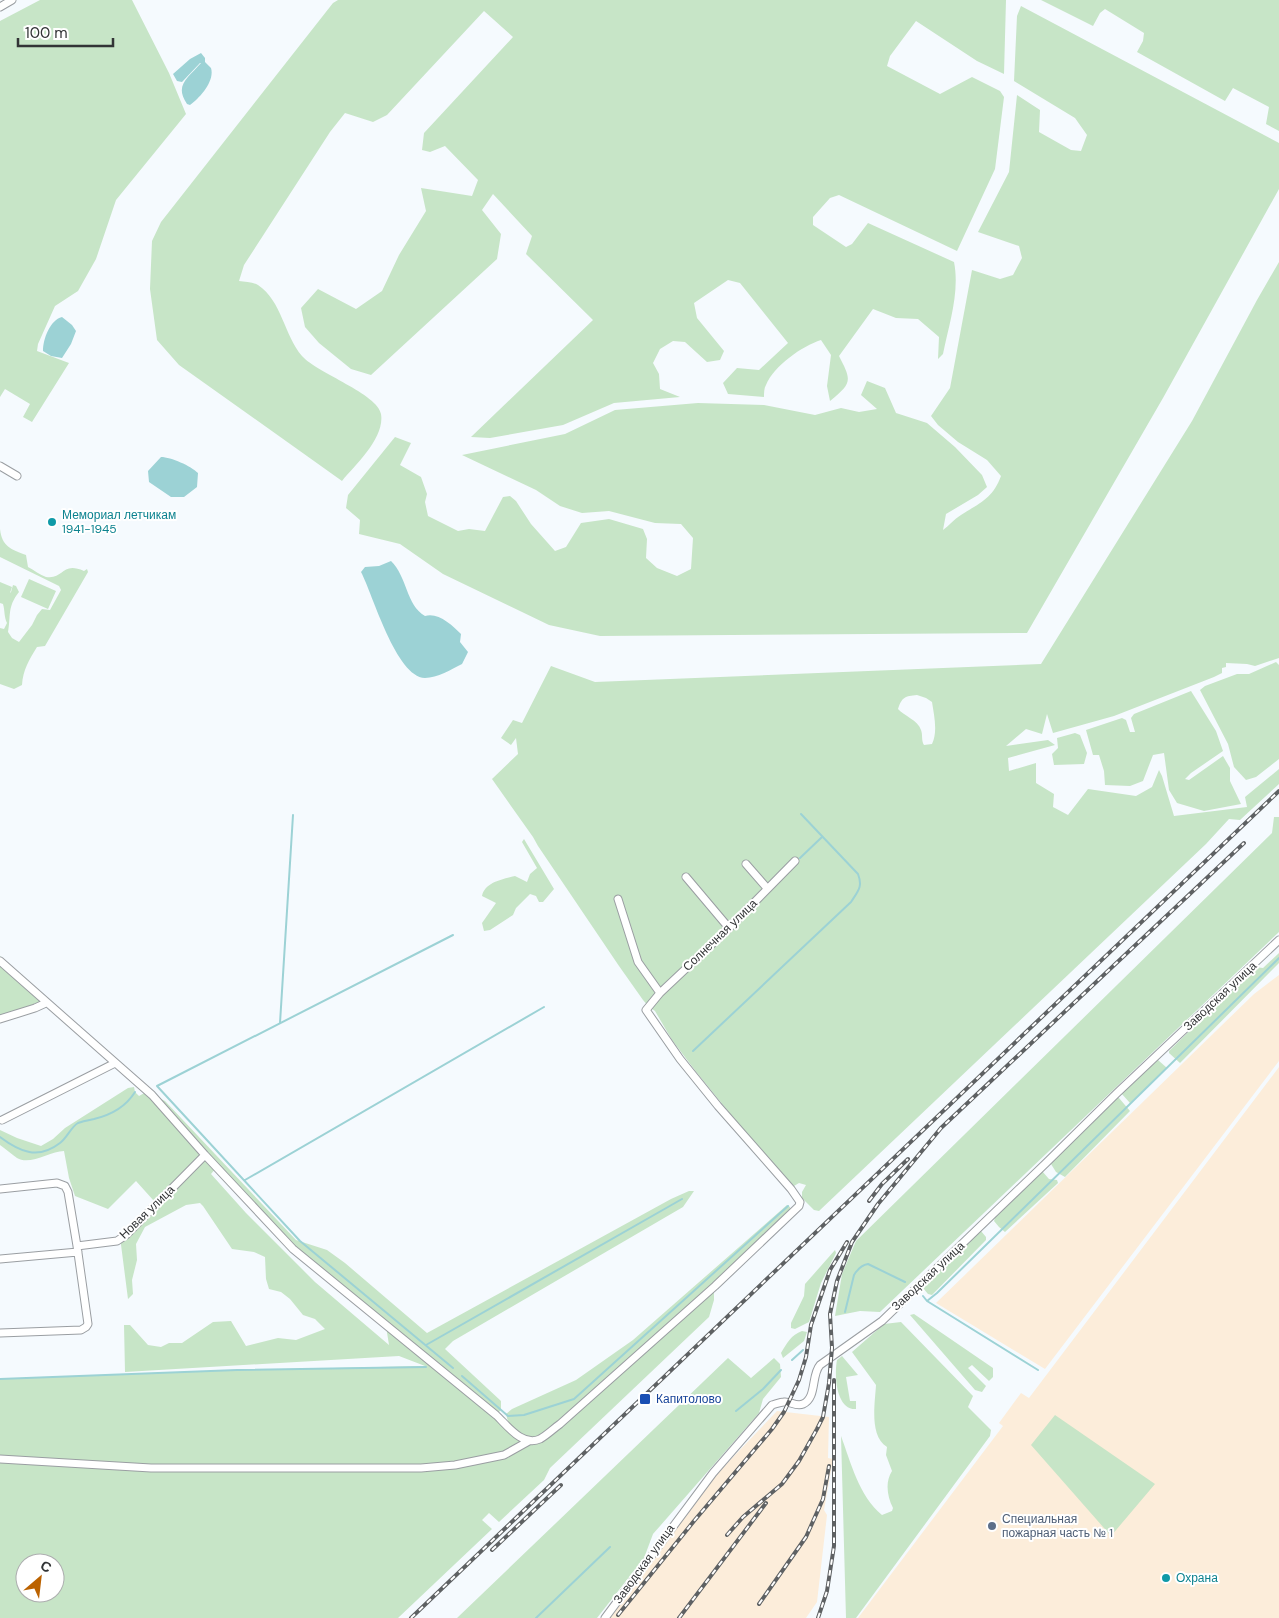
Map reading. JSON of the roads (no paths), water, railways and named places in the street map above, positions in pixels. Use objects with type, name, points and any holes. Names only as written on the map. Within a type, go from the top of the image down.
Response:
[{"type":"street","points":[[0,7],[12,0]]},
{"type":"street","points":[[0,466],[18,476]]},
{"type":"street","name":"Солнечная улица","points":[[529,1441],[540,1439],[560,1424],[715,1286],[800,1205],[791,1189],[718,1106],[691,1072],[646,1010],[660,993],[729,928],[795,861]]},
{"type":"street","points":[[746,864],[767,888]]},
{"type":"street","points":[[686,877],[729,928]]},
{"type":"street","points":[[618,899],[638,962],[660,993]]},
{"type":"street","name":"Заводская улица","points":[[605,1618],[713,1472],[772,1405],[783,1402],[795,1405],[803,1404],[808,1400],[815,1374],[820,1365],[882,1321],[1117,1093],[1279,940]]},
{"type":"street","points":[[0,962],[152,1095],[293,1249],[489,1409],[518,1436],[529,1441]]},
{"type":"street","points":[[0,1020],[35,1008],[46,1002]]},
{"type":"street","points":[[2,1120],[115,1063]]},
{"type":"street","name":"Новая улица","points":[[0,1259],[78,1249],[117,1240],[126,1235],[205,1155]]},
{"type":"street","points":[[0,1189],[56,1184],[65,1186],[68,1192],[78,1249],[88,1319],[86,1327],[81,1330],[0,1333]]},
{"type":"street","points":[[0,1459],[151,1468],[421,1468],[455,1465],[504,1455],[529,1441]]},
{"type":"water","points":[[201,53],[205,58],[205,62],[211,68],[211,78],[202,94],[190,105],[187,104],[183,97],[182,87],[187,78],[201,63],[182,82],[177,81],[173,74],[190,59]]},
{"type":"water","points":[[62,317],[76,331],[71,344],[62,358],[51,356],[43,351],[48,331],[54,322]]},
{"type":"water","points":[[161,457],[175,460],[195,470],[198,473],[197,487],[184,497],[171,497],[149,482],[148,471]]},
{"type":"water","points":[[391,561],[400,574],[410,598],[419,611],[425,616],[435,616],[444,620],[461,634],[460,642],[468,652],[462,664],[439,675],[425,678],[414,674],[404,664],[387,633],[361,572],[365,567],[379,566]]},
{"type":"waterway","points":[[693,1051],[851,902],[859,889],[858,874],[801,814]]},
{"type":"waterway","points":[[280,1023],[293,815]]},
{"type":"waterway","points":[[800,858],[822,837]]},
{"type":"waterway","points":[[453,935],[157,1086],[300,1241],[453,1368]]},
{"type":"waterway","points":[[923,1296],[927,1301],[937,1293],[1279,958]]},
{"type":"waterway","points":[[245,1180],[544,1007]]},
{"type":"waterway","points":[[0,1137],[22,1150],[37,1153],[44,1151],[60,1143],[78,1123],[117,1110],[135,1092]]},
{"type":"waterway","points":[[426,1345],[682,1199]]},
{"type":"waterway","points":[[462,1376],[508,1416],[524,1415],[574,1399],[788,1206]]},
{"type":"waterway","points":[[845,1312],[854,1275],[863,1265],[868,1264],[905,1282]]},
{"type":"waterway","points":[[927,1301],[1038,1370]]},
{"type":"waterway","points":[[792,1360],[803,1350]]},
{"type":"waterway","points":[[0,1379],[237,1370],[426,1367]]},
{"type":"waterway","points":[[736,1411],[763,1389],[781,1370]]},
{"type":"waterway","points":[[536,1618],[610,1547]]},
{"type":"railway","points":[[411,1618],[1279,791]]},
{"type":"railway","points":[[727,1535],[743,1517],[782,1484],[799,1461],[823,1417],[829,1383],[832,1348],[830,1314],[837,1281],[852,1242],[878,1204],[941,1128],[1244,843]]},
{"type":"railway","points":[[869,1201],[882,1184],[908,1159]]},
{"type":"railway","points":[[618,1615],[784,1412],[799,1380],[806,1357],[811,1325],[830,1270],[847,1242]]},
{"type":"railway","points":[[818,1618],[827,1591],[834,1546],[834,1380]]},
{"type":"railway","points":[[759,1604],[806,1537],[823,1499],[829,1466]]},
{"type":"railway","points":[[492,1550],[561,1485]]},
{"type":"railway","points":[[679,1618],[766,1503]]},
{"type":"place","name":"Мемориал летчикам 1941-1945","points":[[52,522]]},
{"type":"place","name":"Капитолово","points":[[645,1399]]},
{"type":"place","name":"Специальная пожарная часть № 1","points":[[992,1526]]},
{"type":"place","name":"Охрана","points":[[1166,1578]]}]
